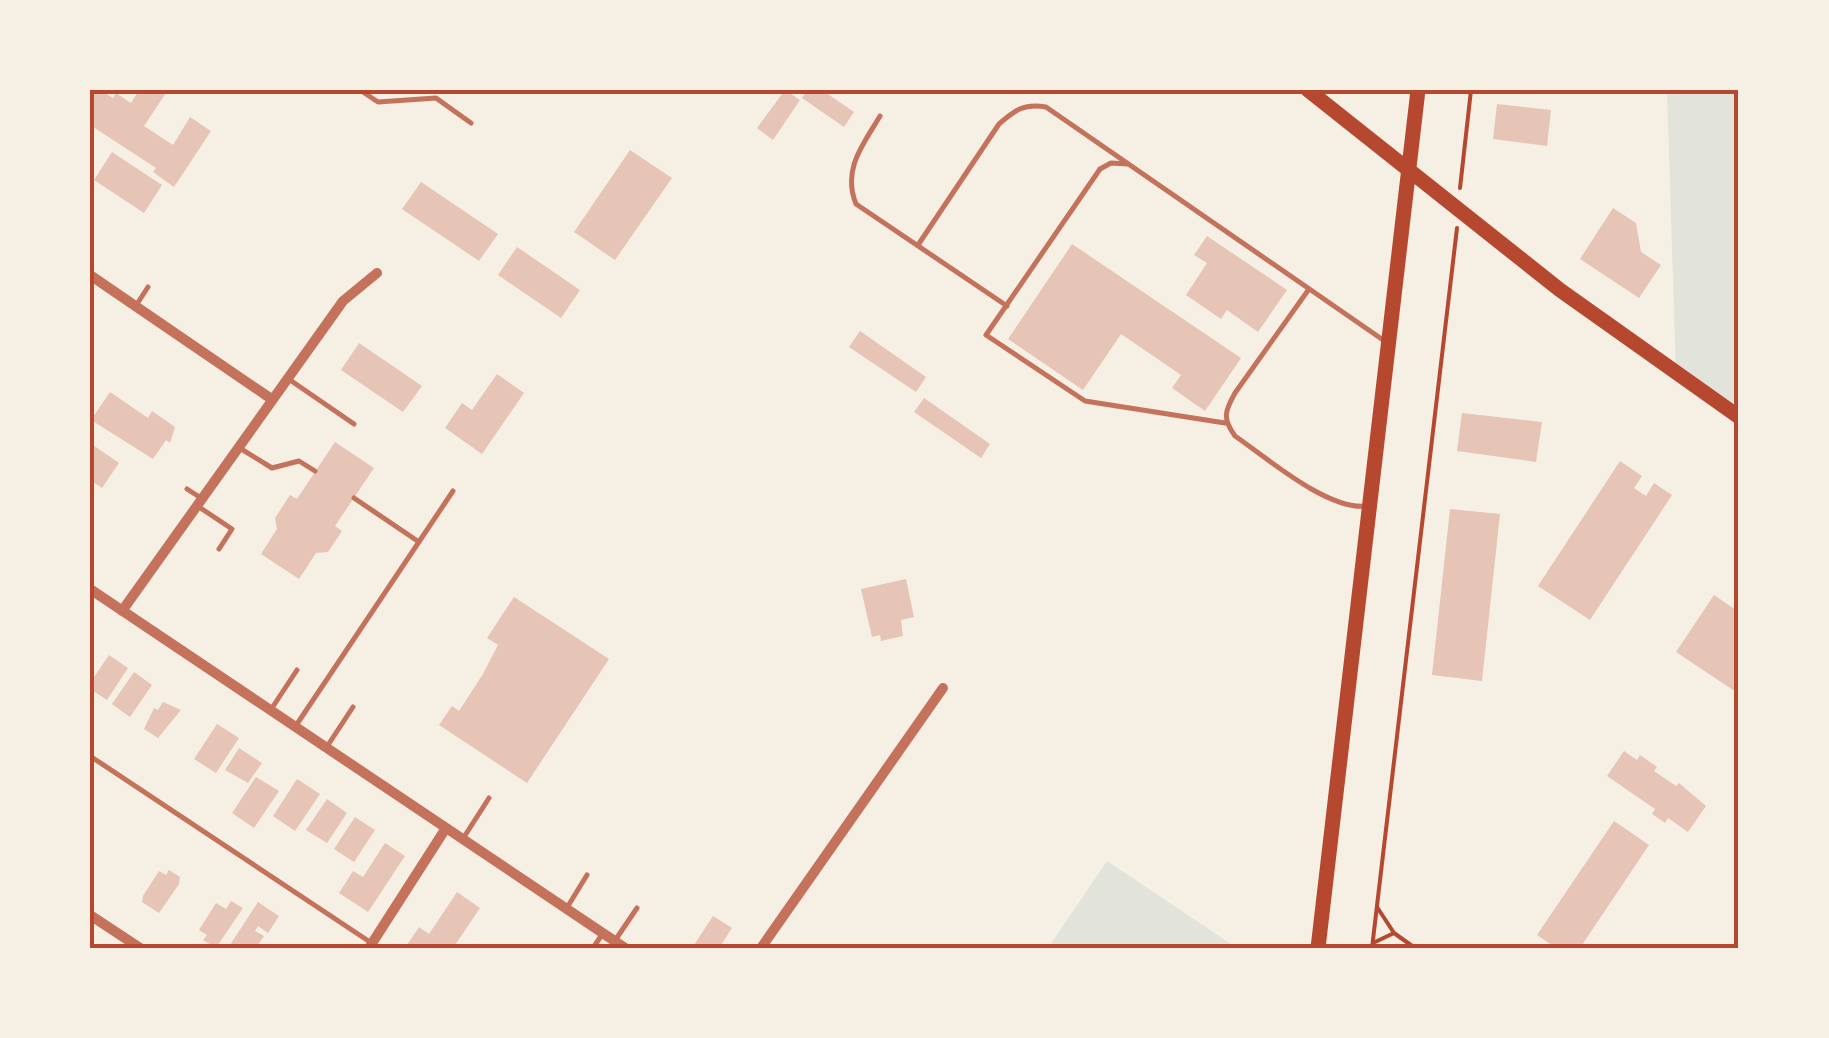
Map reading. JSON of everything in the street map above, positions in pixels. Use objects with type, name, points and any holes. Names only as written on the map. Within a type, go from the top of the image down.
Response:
[{"type":"main road","points":[[1308,90],[1560,290],[1739,416]]},
{"type":"main road","points":[[1318,948],[1418,90]]},
{"type":"street","points":[[122,611],[270,398],[343,301],[377,273]]},
{"type":"street","points":[[90,276],[270,398]]},
{"type":"street","points":[[90,589],[620,945]]},
{"type":"street","points":[[761,948],[943,688]]},
{"type":"street","points":[[371,946],[446,828]]},
{"type":"street","points":[[90,915],[140,948]]},
{"type":"lane","points":[[360,90],[378,102],[436,98],[471,123]]},
{"type":"lane","points":[[412,97],[416,90]]},
{"type":"lane","points":[[918,245],[999,124],[1015,110],[1031,104],[1046,106],[1388,344]]},
{"type":"lane","points":[[880,116],[858,152],[851,190],[856,204],[1007,306]]},
{"type":"lane","points":[[1129,164],[1111,163],[1100,169],[986,334],[1085,401],[1226,423]]},
{"type":"lane","points":[[135,306],[148,287]]},
{"type":"lane","points":[[1309,289],[1236,393],[1225,411],[1226,423],[1234,436],[1324,496],[1340,504],[1370,506]]},
{"type":"lane","points":[[286,378],[354,424]]},
{"type":"lane","points":[[237,446],[272,468],[298,460],[315,471]]},
{"type":"lane","points":[[187,488],[232,529],[219,549]]},
{"type":"lane","points":[[296,727],[453,491]]},
{"type":"lane","points":[[354,498],[419,542]]},
{"type":"lane","points":[[270,710],[296,670]]},
{"type":"lane","points":[[326,748],[353,706]]},
{"type":"lane","points":[[90,756],[371,946]]},
{"type":"lane","points":[[462,839],[489,798]]},
{"type":"lane","points":[[566,908],[588,875]]},
{"type":"lane","points":[[620,945],[637,908]]},
{"type":"lane","points":[[1738,948],[1739,909]]},
{"type":"lane","points":[[593,948],[603,933]]},
{"type":"path","points":[[1372,946],[1471,90]]},
{"type":"path","points":[[1377,906],[1394,933],[1414,948]]},
{"type":"path","points":[[1372,946],[1394,933]]},
{"type":"shaded area","points":[[1667,90],[1739,90],[1739,417],[1676,374]]},
{"type":"shaded area","points":[[1107,861],[1237,948],[1048,948]]},
{"type":"building","points":[[90,90],[100,90],[113,98],[116,93],[131,103],[139,90],[168,90],[144,126],[173,145],[190,117],[211,131],[174,187],[153,172],[156,168],[90,125]]},
{"type":"building","points":[[785,90],[800,100],[773,140],[757,128]]},
{"type":"building","points":[[807,90],[822,90],[854,112],[844,127],[802,98]]},
{"type":"building","points":[[1497,104],[1551,110],[1547,146],[1493,139]]},
{"type":"building","points":[[630,150],[672,178],[615,260],[574,232]]},
{"type":"building","points":[[112,152],[162,185],[144,213],[94,180]]},
{"type":"building","points":[[421,182],[498,234],[479,261],[402,209]]},
{"type":"building","points":[[1613,208],[1636,223],[1641,252],[1661,265],[1639,298],[1580,259]]},
{"type":"building","points":[[1207,236],[1287,290],[1258,332],[1227,310],[1221,319],[1186,295],[1207,263],[1194,255]]},
{"type":"building","points":[[1072,244],[1241,358],[1205,411],[1172,388],[1181,375],[1121,334],[1083,390],[1008,339]]},
{"type":"building","points":[[517,247],[580,290],[561,318],[498,275]]},
{"type":"building","points":[[860,331],[926,377],[916,392],[849,347]]},
{"type":"building","points":[[359,343],[422,386],[403,412],[341,370]]},
{"type":"building","points":[[497,374],[524,393],[482,454],[445,428],[462,403],[472,410]]},
{"type":"building","points":[[110,392],[148,418],[152,411],[175,427],[170,443],[166,440],[153,459],[91,420]]},
{"type":"building","points":[[924,398],[990,444],[981,458],[914,412]]},
{"type":"building","points":[[1462,413],[1542,422],[1536,462],[1457,451]]},
{"type":"building","points":[[335,442],[374,468],[335,526],[342,531],[328,552],[316,553],[299,579],[261,554],[277,529],[275,518],[290,495],[297,499]]},
{"type":"building","points":[[90,443],[119,463],[102,488],[90,480]]},
{"type":"building","points":[[1620,461],[1642,476],[1634,488],[1646,496],[1654,483],[1672,495],[1590,620],[1538,586]]},
{"type":"building","points":[[1450,509],[1500,514],[1482,681],[1432,675]]},
{"type":"building","points":[[906,579],[914,617],[901,620],[903,636],[881,641],[880,635],[872,637],[861,589]]},
{"type":"building","points":[[1714,595],[1739,612],[1736,692],[1676,652]]},
{"type":"building","points":[[514,597],[609,659],[527,783],[439,725],[452,706],[459,711],[483,674],[498,645],[487,638]]},
{"type":"building","points":[[109,655],[128,668],[107,700],[90,689],[90,683]]},
{"type":"building","points":[[134,672],[152,685],[130,717],[112,704]]},
{"type":"building","points":[[163,702],[181,710],[158,738],[144,729],[154,708],[158,710]]},
{"type":"building","points":[[217,724],[239,738],[216,773],[194,759]]},
{"type":"building","points":[[239,748],[262,763],[248,783],[225,770]]},
{"type":"building","points":[[1624,751],[1637,760],[1640,755],[1657,767],[1654,771],[1676,786],[1679,783],[1706,806],[1688,832],[1668,818],[1665,823],[1652,814],[1655,809],[1607,776]]},
{"type":"building","points":[[256,777],[279,791],[254,828],[232,813]]},
{"type":"building","points":[[297,779],[320,794],[295,831],[273,816]]},
{"type":"building","points":[[327,799],[347,813],[327,843],[306,830]]},
{"type":"building","points":[[355,817],[375,830],[354,862],[334,849]]},
{"type":"building","points":[[1614,821],[1649,845],[1580,948],[1556,948],[1537,935]]},
{"type":"building","points":[[385,843],[405,856],[368,912],[339,893],[353,871],[363,877]]},
{"type":"building","points":[[169,870],[180,877],[179,884],[159,913],[142,902],[143,896],[159,871],[166,875]]},
{"type":"building","points":[[457,892],[480,908],[453,948],[405,948],[419,927],[429,934]]},
{"type":"building","points":[[231,901],[243,908],[216,948],[203,940],[207,935],[199,930],[216,903],[226,909]]},
{"type":"building","points":[[258,902],[279,916],[268,933],[258,926],[255,931],[264,936],[256,948],[228,948]]},
{"type":"building","points":[[713,916],[732,928],[719,948],[692,948]]}]
